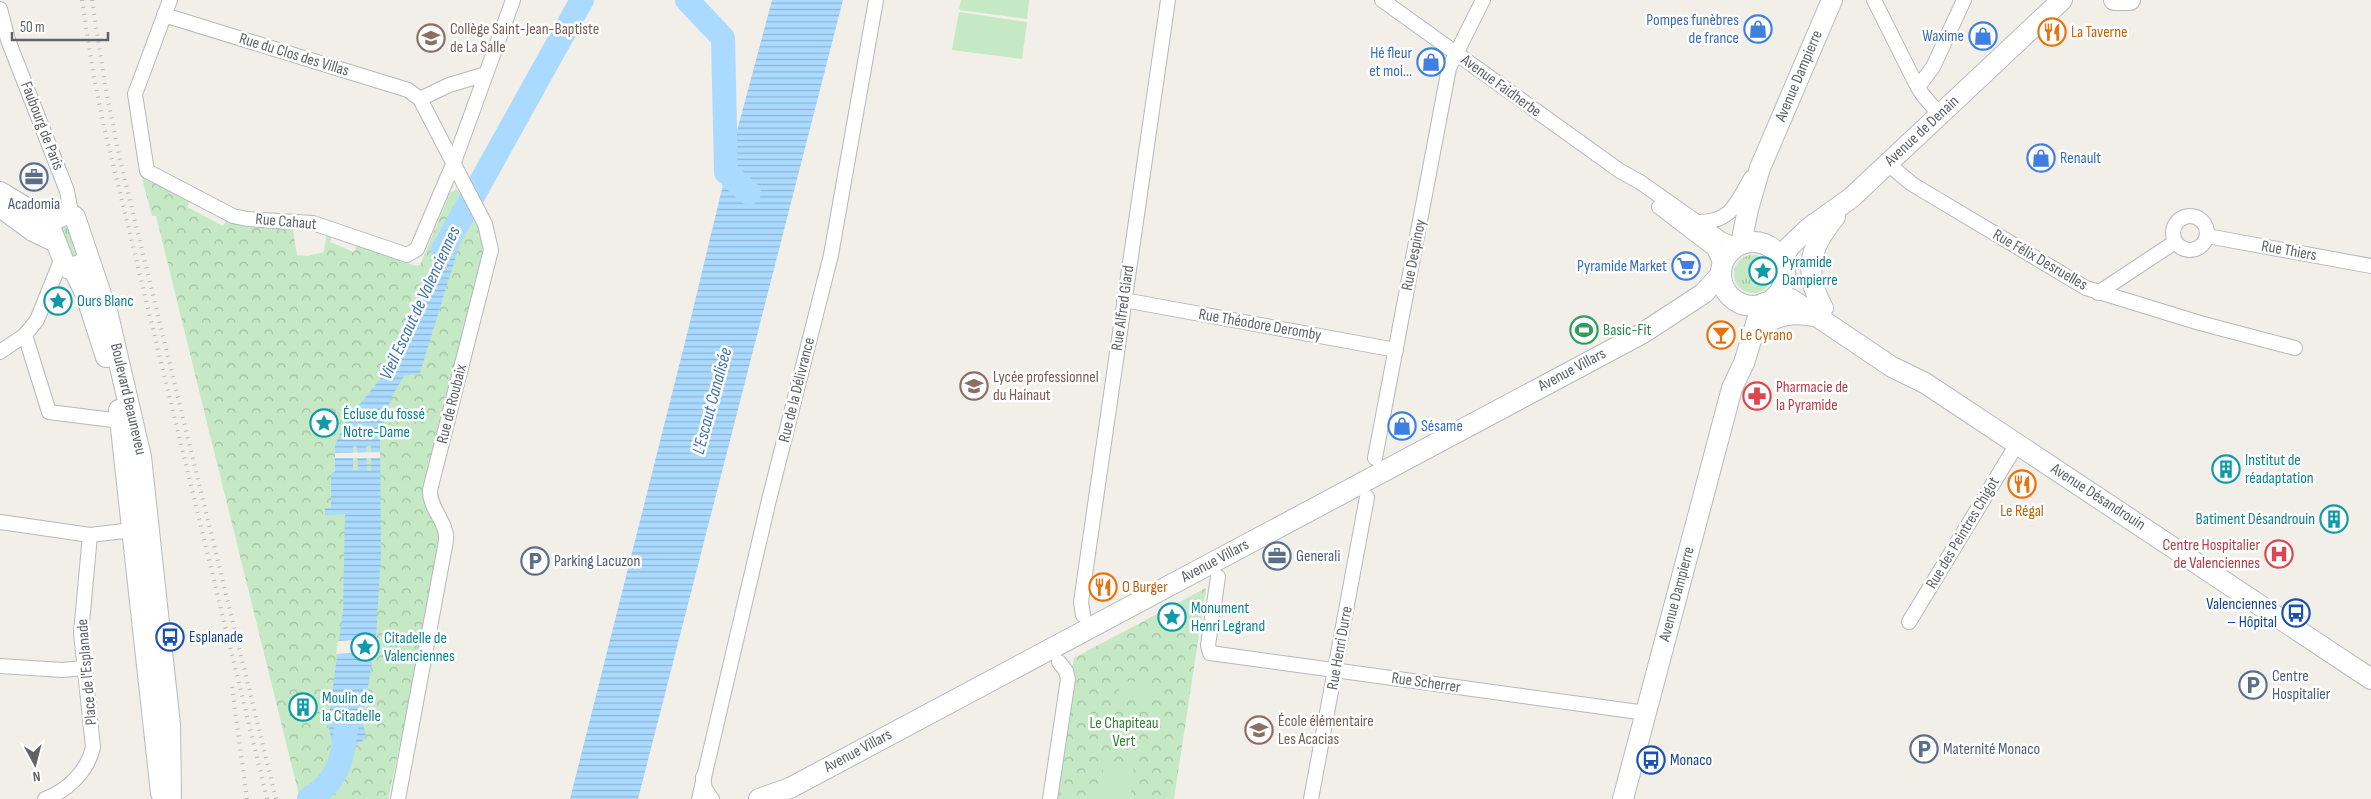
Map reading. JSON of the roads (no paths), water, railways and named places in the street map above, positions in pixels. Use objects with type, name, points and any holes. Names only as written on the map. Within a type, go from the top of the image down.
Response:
[{"type":"main road","name":"Avenue Dampierre","points":[[1739,245],[1766,152],[1832,0]]},
{"type":"main road","name":"Avenue de Denain","points":[[1783,269],[1789,247],[1809,228],[1851,198],[2062,0]]},
{"type":"main road","points":[[2114,0],[2131,0]]},
{"type":"main road","points":[[0,192],[33,212],[75,217],[70,257]]},
{"type":"main road","points":[[1752,338],[1758,328],[1777,317],[1819,312],[1812,281],[1812,256],[1821,234],[1851,198]]},
{"type":"main road","points":[[0,207],[70,257]]},
{"type":"main road","points":[[64,215],[50,225],[70,257]]},
{"type":"main road","points":[[1752,242],[1764,244],[1775,251],[1783,269],[1781,288],[1770,299],[1754,305],[1738,301],[1724,286],[1722,270],[1728,254],[1739,245],[1752,242]]},
{"type":"main road","name":"Boulevard Beauneveu","points":[[70,257],[83,286],[96,326],[121,421],[164,768],[171,799]]},
{"type":"main road","name":"Boulevard Beauneveu","points":[[70,257],[108,315],[139,444],[169,713],[162,799]]},
{"type":"main road","name":"Avenue Désandrouin","points":[[1783,269],[1792,287],[1819,312],[1892,367],[1925,383],[2371,679]]},
{"type":"main road","name":"Avenue Villars","points":[[759,799],[790,788],[1642,333],[1704,293],[1722,270]]},
{"type":"main road","name":"Avenue Dampierre","points":[[1732,388],[1770,299]]},
{"type":"main road","name":"Avenue Désandrouin","points":[[1770,299],[1791,299],[1819,312]]},
{"type":"main road","name":"Avenue Villars","points":[[1642,333],[1717,301],[1738,301]]},
{"type":"main road","name":"Avenue Dampierre","points":[[1623,799],[1732,388],[1734,363],[1744,318],[1738,301]]},
{"type":"main road","points":[[158,799],[164,768]]},
{"type":"main road","points":[[164,768],[176,799]]},
{"type":"main road","points":[[772,799],[790,788]]},
{"type":"street","points":[[164,15],[170,0]]},
{"type":"street","points":[[454,162],[513,0]]},
{"type":"street","name":"Rue de la Délivrance","points":[[699,799],[703,776],[832,248],[876,0]]},
{"type":"street","name":"Rue Alfred Giard","points":[[1083,615],[1080,602],[1168,0]]},
{"type":"street","name":"Avenue Faidherbe","points":[[1382,0],[1620,171],[1640,182],[1721,240],[1739,245]]},
{"type":"street","name":"Rue Despinoy","points":[[1376,458],[1449,68],[1455,52],[1483,0]]},
{"type":"street","points":[[1874,0],[1918,87],[1940,115]]},
{"type":"street","points":[[1918,87],[1933,67],[1964,0]]},
{"type":"street","name":"Faubourg de Paris","points":[[0,9],[8,40],[67,191],[64,215]]},
{"type":"street","name":"Rue Cahaut","points":[[164,15],[136,89],[135,103],[148,170],[152,175],[241,218],[313,223],[407,255],[417,248],[454,162]]},
{"type":"street","name":"Rue du Clos des Villas","points":[[164,15],[408,90],[420,99]]},
{"type":"street","name":"Faubourg de Paris","points":[[0,27],[8,40]]},
{"type":"street","points":[[454,162],[420,99],[457,82],[486,74]]},
{"type":"street","name":"Avenue Dampierre","points":[[1696,222],[1715,220],[1730,213],[1766,152]]},
{"type":"street","name":"Rue de Roubaix","points":[[398,799],[447,536],[444,526],[430,500],[430,490],[491,250],[485,224],[454,162]]},
{"type":"street","name":"Rue Félix Desruelles","points":[[1888,164],[1912,184],[2080,286],[2098,293],[2295,348]]},
{"type":"street","name":"Avenue Faidherbe","points":[[1620,171],[1640,194],[1712,247],[1718,255],[1722,270]]},
{"type":"street","points":[[2189,216],[2202,222],[2206,228],[2207,236],[2202,245],[2193,250],[2183,249],[2175,242],[2173,234],[2176,224],[2189,216]]},
{"type":"street","name":"Rue Thiers","points":[[2207,236],[2371,266]]},
{"type":"street","points":[[2098,293],[2175,242]]},
{"type":"street","points":[[0,352],[25,335],[37,320],[54,282],[70,257]]},
{"type":"street","name":"Rue Théodore Deromby","points":[[1124,300],[1396,350]]},
{"type":"street","points":[[25,335],[49,412],[121,421]]},
{"type":"street","name":"Rue des Peintres Chigot","points":[[1909,622],[2017,444]]},
{"type":"street","name":"Rue Henri Durre","points":[[1312,799],[1337,671],[1367,497]]},
{"type":"street","points":[[0,522],[90,534],[133,530],[141,532],[151,541]]},
{"type":"street","name":"Place de l'Esplanade","points":[[51,797],[73,782],[92,752],[93,740],[81,620],[90,534]]},
{"type":"street","name":"Rue Scherrer","points":[[1218,576],[1208,650],[1216,654],[1646,712]]},
{"type":"street","points":[[1050,799],[1068,679],[1066,671],[1059,662]]},
{"type":"street","points":[[0,666],[62,670],[85,668]]},
{"type":"street","points":[[703,776],[705,789],[712,799]]},
{"type":"water","name":"L'Escaut Canalisée","points":[[772,0],[843,0],[638,799],[570,799],[726,172]]},
{"type":"water","points":[[467,209],[469,213],[464,220],[464,230],[420,373],[404,376],[391,398],[380,437],[381,554],[376,638],[362,723],[366,733],[365,739],[352,747],[345,748],[341,760],[345,762],[328,799],[300,799],[299,793],[326,776],[330,761],[336,760],[339,747],[333,745],[328,725],[343,610],[345,514],[325,515],[325,508],[331,508],[331,473],[335,472],[335,445],[346,421],[385,373],[444,235]],"holes":[[[355,445],[357,448],[358,470],[353,470],[353,447]],[[369,445],[371,447],[371,471],[367,471],[366,447]]]},
{"type":"waterway","name":"Vieil Escaut de Valenciennes","points":[[443,250],[582,0]]},
{"type":"waterway","name":"Vieil Escaut de Valenciennes","points":[[687,0],[723,38],[726,172],[749,193]]},
{"type":"waterway","name":"Vieil Escaut de Valenciennes","points":[[309,799],[328,784],[334,775],[341,757],[347,722]]},
{"type":"railway","points":[[82,0],[104,127],[267,799]]},
{"type":"railway","points":[[92,0],[105,85],[120,160],[276,799]]},
{"type":"railway","points":[[232,687],[247,799]]},
{"type":"place","name":"Pompes funèbres de france","points":[[1758,29]]},
{"type":"place","name":"La Taverne","points":[[2052,32]]},
{"type":"place","name":"Waxime","points":[[1983,36]]},
{"type":"place","name":"Collège Saint-Jean-Baptiste de La Salle","points":[[431,38]]},
{"type":"place","name":"Hé fleur et moi...","points":[[1431,62]]},
{"type":"place","name":"Renault","points":[[2041,158]]},
{"type":"place","name":"Acadomia","points":[[34,177]]},
{"type":"place","name":"Pyramide Market","points":[[1686,266]]},
{"type":"place","name":"Pyramide Dampierre","points":[[1763,271]]},
{"type":"place","name":"Ours Blanc","points":[[58,301]]},
{"type":"place","name":"Basic-Fit","points":[[1584,330]]},
{"type":"place","name":"Le Cyrano","points":[[1721,335]]},
{"type":"place","name":"Lycée professionnel du Hainaut","points":[[974,386]]},
{"type":"place","name":"Pharmacie de la Pyramide","points":[[1757,396]]},
{"type":"place","name":"Écluse du fossé Notre-Dame","points":[[324,423]]},
{"type":"place","name":"Sésame","points":[[1402,426]]},
{"type":"place","name":"Institut de réadaptation","points":[[2226,469]]},
{"type":"place","name":"Le Régal","points":[[2022,484]]},
{"type":"place","name":"Batiment Désandrouin","points":[[2334,519]]},
{"type":"place","name":"Centre Hospitalier de Valenciennes","points":[[2279,554]]},
{"type":"place","name":"Generali","points":[[1277,556]]},
{"type":"place","name":"Parking Lacuzon","points":[[535,561]]},
{"type":"place","name":"O Burger","points":[[1103,587]]},
{"type":"place","name":"Valenciennes – Hôpital","points":[[2296,613]]},
{"type":"place","name":"Monument Henri Legrand","points":[[1172,617]]},
{"type":"place","name":"Esplanade","points":[[170,637]]},
{"type":"place","name":"Citadelle de Valenciennes","points":[[365,647]]},
{"type":"place","name":"Centre Hospitalier","points":[[2253,685]]},
{"type":"place","name":"Moulin de la Citadelle","points":[[303,707]]},
{"type":"place","name":"École élémentaire Les Acacias","points":[[1259,730]]},
{"type":"place","name":"Maternité Monaco","points":[[1924,749]]},
{"type":"place","name":"Monaco","points":[[1651,760]]},
{"type":"park label","name":"Le Chapiteau Vert","points":[[1124,732]]}]
